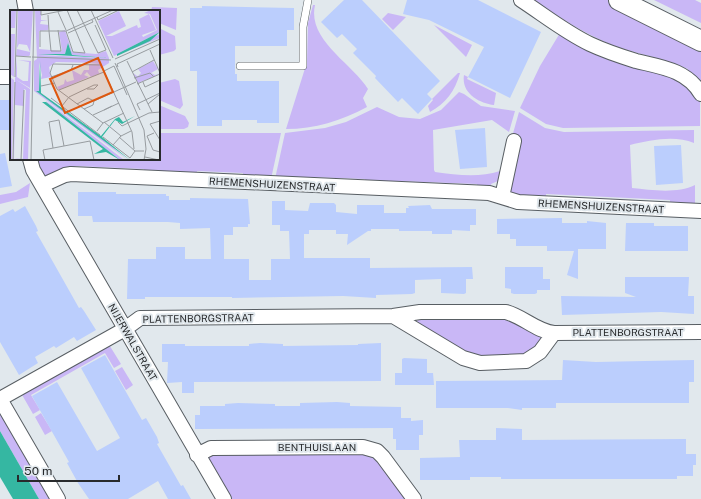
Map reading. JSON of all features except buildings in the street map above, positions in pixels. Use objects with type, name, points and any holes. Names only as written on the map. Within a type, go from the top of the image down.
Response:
[{"type":"main road","points":[[619,0],[701,41]]},
{"type":"main road","points":[[647,0],[701,27]]},
{"type":"street","points":[[24,0],[26,10]]},
{"type":"street","points":[[521,0],[559,28],[589,44],[618,55],[678,72],[693,82],[701,94]]},
{"type":"street","points":[[502,197],[514,141]]},
{"type":"street","name":"NIJERWALSTRAAT","points":[[30,160],[43,186],[224,499]]},
{"type":"street","name":"RHEMENSHUIZENSTRAAT","points":[[43,186],[65,175],[71,174],[489,193],[518,202],[701,211]]},
{"type":"street","name":"PLATTENBORGSTRAAT","points":[[0,399],[125,329],[140,318],[393,316],[420,312],[506,312],[516,315],[542,331],[554,334],[701,332]]},
{"type":"street","points":[[393,316],[463,358],[480,363],[526,361],[540,352],[554,334]]},
{"type":"street","points":[[0,399],[58,499]]},
{"type":"street","name":"BENTHUISLAAN","points":[[198,455],[211,448],[364,446],[377,451],[383,457],[414,499]]},
{"type":"lane","points":[[240,66],[303,66],[303,27],[308,0]]},
{"type":"shaded area","points":[[534,0],[611,0],[701,45],[701,86],[686,73],[688,69],[612,45],[591,35]]},
{"type":"shaded area","points":[[654,0],[695,0],[701,3],[701,23]]},
{"type":"shaded area","points":[[313,5],[315,5],[314,18],[324,40],[361,79],[368,89],[363,98],[367,107],[338,120],[318,126],[286,129],[307,62],[308,23]]},
{"type":"shaded area","points":[[152,7],[177,8],[176,30],[160,23],[160,10],[151,10]]},
{"type":"shaded area","points":[[388,13],[406,17],[393,30],[382,19]]},
{"type":"shaded area","points":[[434,25],[472,45],[466,57]]},
{"type":"shaded area","points":[[160,28],[175,36],[176,49],[174,51],[160,55]]},
{"type":"shaded area","points":[[560,33],[677,76],[700,99],[700,126],[563,128],[546,124],[520,108],[540,66]]},
{"type":"shaded area","points":[[458,73],[460,73],[453,91],[441,105],[430,112],[428,106],[433,100],[432,99]]},
{"type":"shaded area","points":[[464,75],[468,77],[467,79],[496,93],[494,105],[477,99],[468,92],[465,87]]},
{"type":"shaded area","points":[[175,79],[179,81],[183,105],[180,109],[160,100],[160,83]]},
{"type":"shaded area","points":[[459,92],[481,106],[515,111],[509,132],[492,120],[433,130],[434,170],[435,172],[468,175],[484,175],[500,171],[498,181],[491,184],[491,189],[477,188],[477,184],[397,181],[397,184],[365,183],[365,179],[308,177],[308,180],[275,179],[285,133],[325,128],[346,122],[377,107],[399,117],[420,119],[441,110]]},
{"type":"shaded area","points":[[160,105],[185,116],[189,123],[188,127],[184,129],[160,129]]},
{"type":"shaded area","points":[[519,112],[545,128],[564,132],[694,130],[694,143],[679,139],[662,139],[630,145],[632,188],[680,190],[695,185],[695,203],[670,204],[670,200],[546,194],[546,198],[517,197],[509,191],[512,137]]},
{"type":"shaded area","points":[[160,133],[281,133],[271,179],[243,177],[243,173],[197,171],[197,175],[144,173],[144,169],[75,166],[74,170],[47,177],[44,176],[35,160],[160,160]]},
{"type":"shaded area","points":[[30,183],[28,197],[0,204],[0,195],[16,192]]},
{"type":"shaded area","points":[[506,316],[541,337],[541,342],[523,358],[475,359],[417,322],[418,319]]},
{"type":"shaded area","points":[[108,343],[121,364],[114,368],[105,353],[31,395],[40,410],[33,414],[21,393]]},
{"type":"shaded area","points":[[122,367],[133,385],[126,390],[115,371]]},
{"type":"shaded area","points":[[0,408],[52,499],[39,499],[0,431]]},
{"type":"shaded area","points":[[41,413],[52,431],[45,435],[35,417]]},
{"type":"shaded area","points":[[0,431],[39,499],[13,499],[0,477]]},
{"type":"shaded area","points":[[211,453],[373,454],[405,499],[228,499],[207,458]]}]
